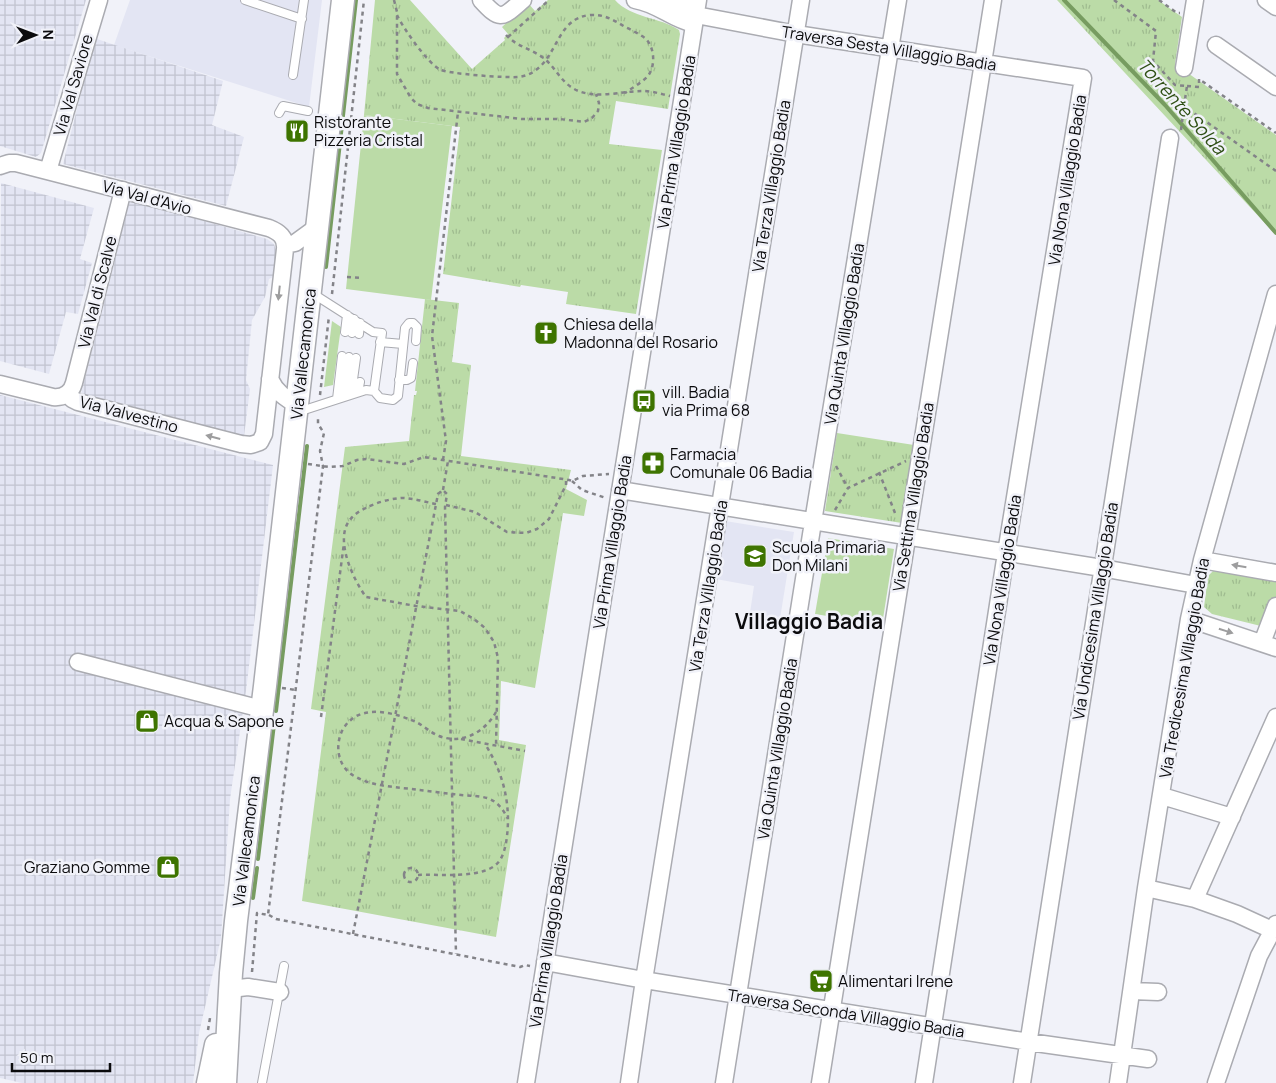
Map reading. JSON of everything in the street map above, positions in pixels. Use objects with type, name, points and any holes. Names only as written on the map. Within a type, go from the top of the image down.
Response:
[{"type":"main road","name":"Via Vallecamonica","points":[[225,1083],[237,983],[262,708],[343,0]]},
{"type":"main road","name":"Via Vallecamonica","points":[[208,1083],[237,983]]},
{"type":"street","name":"Via Val Saviore","points":[[48,171],[99,0]]},
{"type":"street","points":[[482,0],[494,14],[501,16],[508,13],[523,0]]},
{"type":"street","name":"Traversa Sesta Villaggio Badia","points":[[636,0],[656,6],[674,17],[696,11],[796,34],[1083,78]]},
{"type":"street","name":"Via Terza Villaggio Badia","points":[[629,1083],[801,0]]},
{"type":"street","name":"Via Quinta Villaggio Badia","points":[[724,1083],[812,522],[898,0]]},
{"type":"street","name":"Via Settima Villaggio Badia","points":[[820,1083],[993,0]]},
{"type":"street","points":[[1184,68],[1195,0]]},
{"type":"street","points":[[1266,0],[1276,7]]},
{"type":"street","name":"Via Prima Villaggio Badia","points":[[526,1083],[539,964],[614,495],[696,11]]},
{"type":"street","points":[[1216,45],[1276,87]]},
{"type":"street","name":"Via Nona Villaggio Badia","points":[[924,1083],[1006,553],[1083,78]]},
{"type":"street","name":"Via Undicesima Villaggio Badia","points":[[1022,1083],[1102,568],[1176,133]]},
{"type":"street","name":"Via Val d'Avio","points":[[0,165],[13,162],[274,230],[280,234],[285,245]]},
{"type":"street","name":"Via Val di Scalve","points":[[68,393],[74,383],[123,190]]},
{"type":"street","points":[[297,408],[283,397],[273,386],[270,379],[285,245],[295,243],[317,227]]},
{"type":"street","name":"Via Tredicesima Villaggio Badia","points":[[1118,1083],[1146,888],[1189,619],[1202,560],[1276,294]]},
{"type":"street","name":"Via Valvestino","points":[[0,384],[53,397],[61,397],[68,393],[78,402],[246,445],[260,442],[264,434],[270,379]]},
{"type":"street","points":[[614,495],[720,506],[1196,585]]},
{"type":"street","points":[[1202,560],[1276,573]]},
{"type":"street","points":[[1189,619],[1269,646],[1276,606]]},
{"type":"street","points":[[78,662],[262,708]]},
{"type":"street","points":[[1194,900],[1276,717]]},
{"type":"street","points":[[1162,796],[1232,817]]},
{"type":"street","points":[[1146,888],[1194,900],[1274,927],[1259,956],[1216,1083]]},
{"type":"street","name":"Traversa Seconda Villaggio Badia","points":[[539,964],[1029,1042],[1148,1059]]},
{"type":"street","points":[[237,983],[280,992]]},
{"type":"street","points":[[1132,991],[1158,992]]},
{"type":"lane","points":[[245,0],[302,19]]},
{"type":"lane","points":[[293,74],[304,0]]},
{"type":"lane","points":[[279,113],[283,106],[308,111]]},
{"type":"lane","points":[[310,292],[359,329],[382,333],[380,342],[357,391]]},
{"type":"lane","points":[[297,408],[357,391],[392,400],[398,396],[405,327],[412,323],[417,328],[416,341]]},
{"type":"lane","points":[[380,342],[403,344]]},
{"type":"lane","points":[[357,391],[349,357],[357,391]]},
{"type":"lane","points":[[399,380],[411,378],[414,363]]},
{"type":"lane","points":[[262,1083],[284,966]]},
{"type":"path","points":[[333,290],[364,0]]},
{"type":"path","points":[[394,0],[397,15],[396,68],[398,77],[409,96],[417,104],[458,112],[531,120],[554,119],[584,122],[592,118],[598,111],[599,103],[596,94]]},
{"type":"path","points":[[549,0],[507,36],[513,42],[531,50],[546,60],[559,77],[571,88],[596,94],[646,92],[674,96]]},
{"type":"path","points":[[1114,0],[1156,31],[1153,61],[1175,85],[1199,87],[1199,79],[1276,133]]},
{"type":"path","points":[[397,15],[404,28],[432,64],[444,72],[518,77],[534,71],[546,60],[562,32],[575,20],[592,15],[610,18],[644,38],[649,43],[652,53],[652,68],[649,74],[625,93]]},
{"type":"path","points":[[1176,133],[1182,120],[1187,86]]},
{"type":"path","points":[[1184,106],[1276,171]]},
{"type":"path","points":[[443,460],[446,441],[432,336],[458,112]]},
{"type":"path","points":[[347,276],[362,278]]},
{"type":"path","points":[[321,389],[329,320]]},
{"type":"path","points":[[268,915],[324,466],[320,452],[324,433],[318,420]]},
{"type":"path","points":[[309,464],[343,466],[363,459],[404,464],[422,457],[572,481],[582,490],[614,495]]},
{"type":"path","points":[[834,512],[848,488],[904,461],[912,460]]},
{"type":"path","points":[[443,490],[448,461]]},
{"type":"path","points":[[833,463],[838,467],[848,488]]},
{"type":"path","points":[[879,472],[895,513],[904,516]]},
{"type":"path","points":[[572,481],[583,476],[613,474]]},
{"type":"path","points":[[446,505],[475,512],[507,532],[526,533],[537,529],[549,519],[566,485],[566,480]]},
{"type":"path","points":[[353,934],[438,492],[443,490]]},
{"type":"path","points":[[443,490],[447,494],[456,954]]},
{"type":"path","points":[[321,717],[348,524],[353,516],[377,503],[403,498],[436,504]]},
{"type":"path","points":[[345,537],[351,572],[366,597],[416,606],[460,611],[485,628],[494,642],[498,662],[496,745]]},
{"type":"path","points":[[282,688],[296,690]]},
{"type":"path","points":[[497,710],[488,724],[480,731],[451,739],[440,737],[416,723],[395,715],[375,711],[358,715],[345,726],[339,741],[340,757],[347,770],[358,779],[487,798],[498,804],[508,818]]},
{"type":"path","points":[[460,738],[526,751]]},
{"type":"path","points":[[418,875],[478,873],[498,863],[505,848],[508,818],[506,799],[502,779],[495,761],[485,744]]},
{"type":"path","points":[[410,868],[415,869],[418,875],[417,879],[413,882],[406,880],[404,872],[410,868]]},
{"type":"path","points":[[237,983],[257,913],[276,919],[520,967],[539,964]]},
{"type":"shaded area","points":[[0,0],[86,0],[41,153],[36,157],[0,146]]},
{"type":"shaded area","points":[[130,0],[322,0],[309,107],[114,45]]},
{"type":"shaded area","points":[[97,39],[223,81],[212,125],[244,137],[226,206],[63,164],[84,81]]},
{"type":"shaded area","points":[[1,183],[94,208],[80,259],[92,263],[78,314],[66,312],[49,374],[0,361]]},
{"type":"shaded area","points":[[130,200],[267,239],[274,244],[276,250],[273,277],[269,279],[265,297],[252,320],[246,380],[250,389],[244,436],[81,394]]},
{"type":"shaded area","points":[[0,395],[273,465],[246,691],[230,799],[221,938],[199,1033],[193,1083],[22,1083],[0,1078]]},
{"type":"shaded area","name":"Scuola Primaria Don Milani","points":[[725,521],[794,532],[778,631],[748,626],[754,586],[716,579]]},
{"type":"green space","points":[[375,0],[410,0],[472,69],[505,40],[504,38],[508,34],[502,27],[528,3],[535,11],[548,0],[615,0],[637,14],[663,22],[679,30],[680,34],[668,109],[616,101],[609,144],[662,150],[636,314],[566,304],[568,292],[521,285],[520,287],[443,274],[460,127],[364,115]]},
{"type":"green space","points":[[1057,0],[1158,0],[1182,17],[1175,64],[1276,135],[1276,235]]},
{"type":"green space","points":[[364,115],[452,126],[431,300],[346,289]]},
{"type":"green space","points":[[425,299],[459,303],[452,362],[471,365],[461,456],[571,470],[566,489],[587,500],[584,516],[563,513],[535,688],[501,681],[499,740],[526,745],[496,937],[302,901],[326,712],[311,709],[345,447],[409,441],[414,395],[416,395],[417,391],[415,391]]},
{"type":"green space","points":[[332,321],[341,327],[333,385],[324,387]]},
{"type":"green space","points":[[837,433],[914,445],[902,523],[825,511]]},
{"type":"green space","points":[[828,538],[894,549],[882,625],[815,614]]},
{"type":"green space","points":[[1213,571],[1276,581],[1276,597],[1265,627],[1212,614],[1204,607],[1208,576]]},
{"type":"waterway","points":[[326,267],[356,0]]},
{"type":"waterway","name":"Torrente Solda","points":[[1064,0],[1165,105],[1276,233]]},
{"type":"waterway","points":[[276,711],[307,446]]},
{"type":"waterway","points":[[258,859],[274,724]]},
{"type":"waterway","points":[[253,898],[257,868]]},
{"type":"place","name":"Ristorante Pizzeria Cristal","points":[[297,131]]},
{"type":"place","name":"Chiesa della Madonna del Rosario","points":[[546,333]]},
{"type":"place","name":"vill. Badia via Prima 68","points":[[644,401]]},
{"type":"place","name":"Farmacia Comunale 06 Badia","points":[[653,463]]},
{"type":"place","name":"Scuola Primaria Don Milani","points":[[755,556]]},
{"type":"place","name":"Acqua & Sapone","points":[[147,721]]},
{"type":"place","name":"Graziano Gomme","points":[[168,867]]},
{"type":"place","name":"Alimentari Irene","points":[[821,981]]},
{"type":"district","name":"Villaggio Badia","points":[[809,621]]}]
